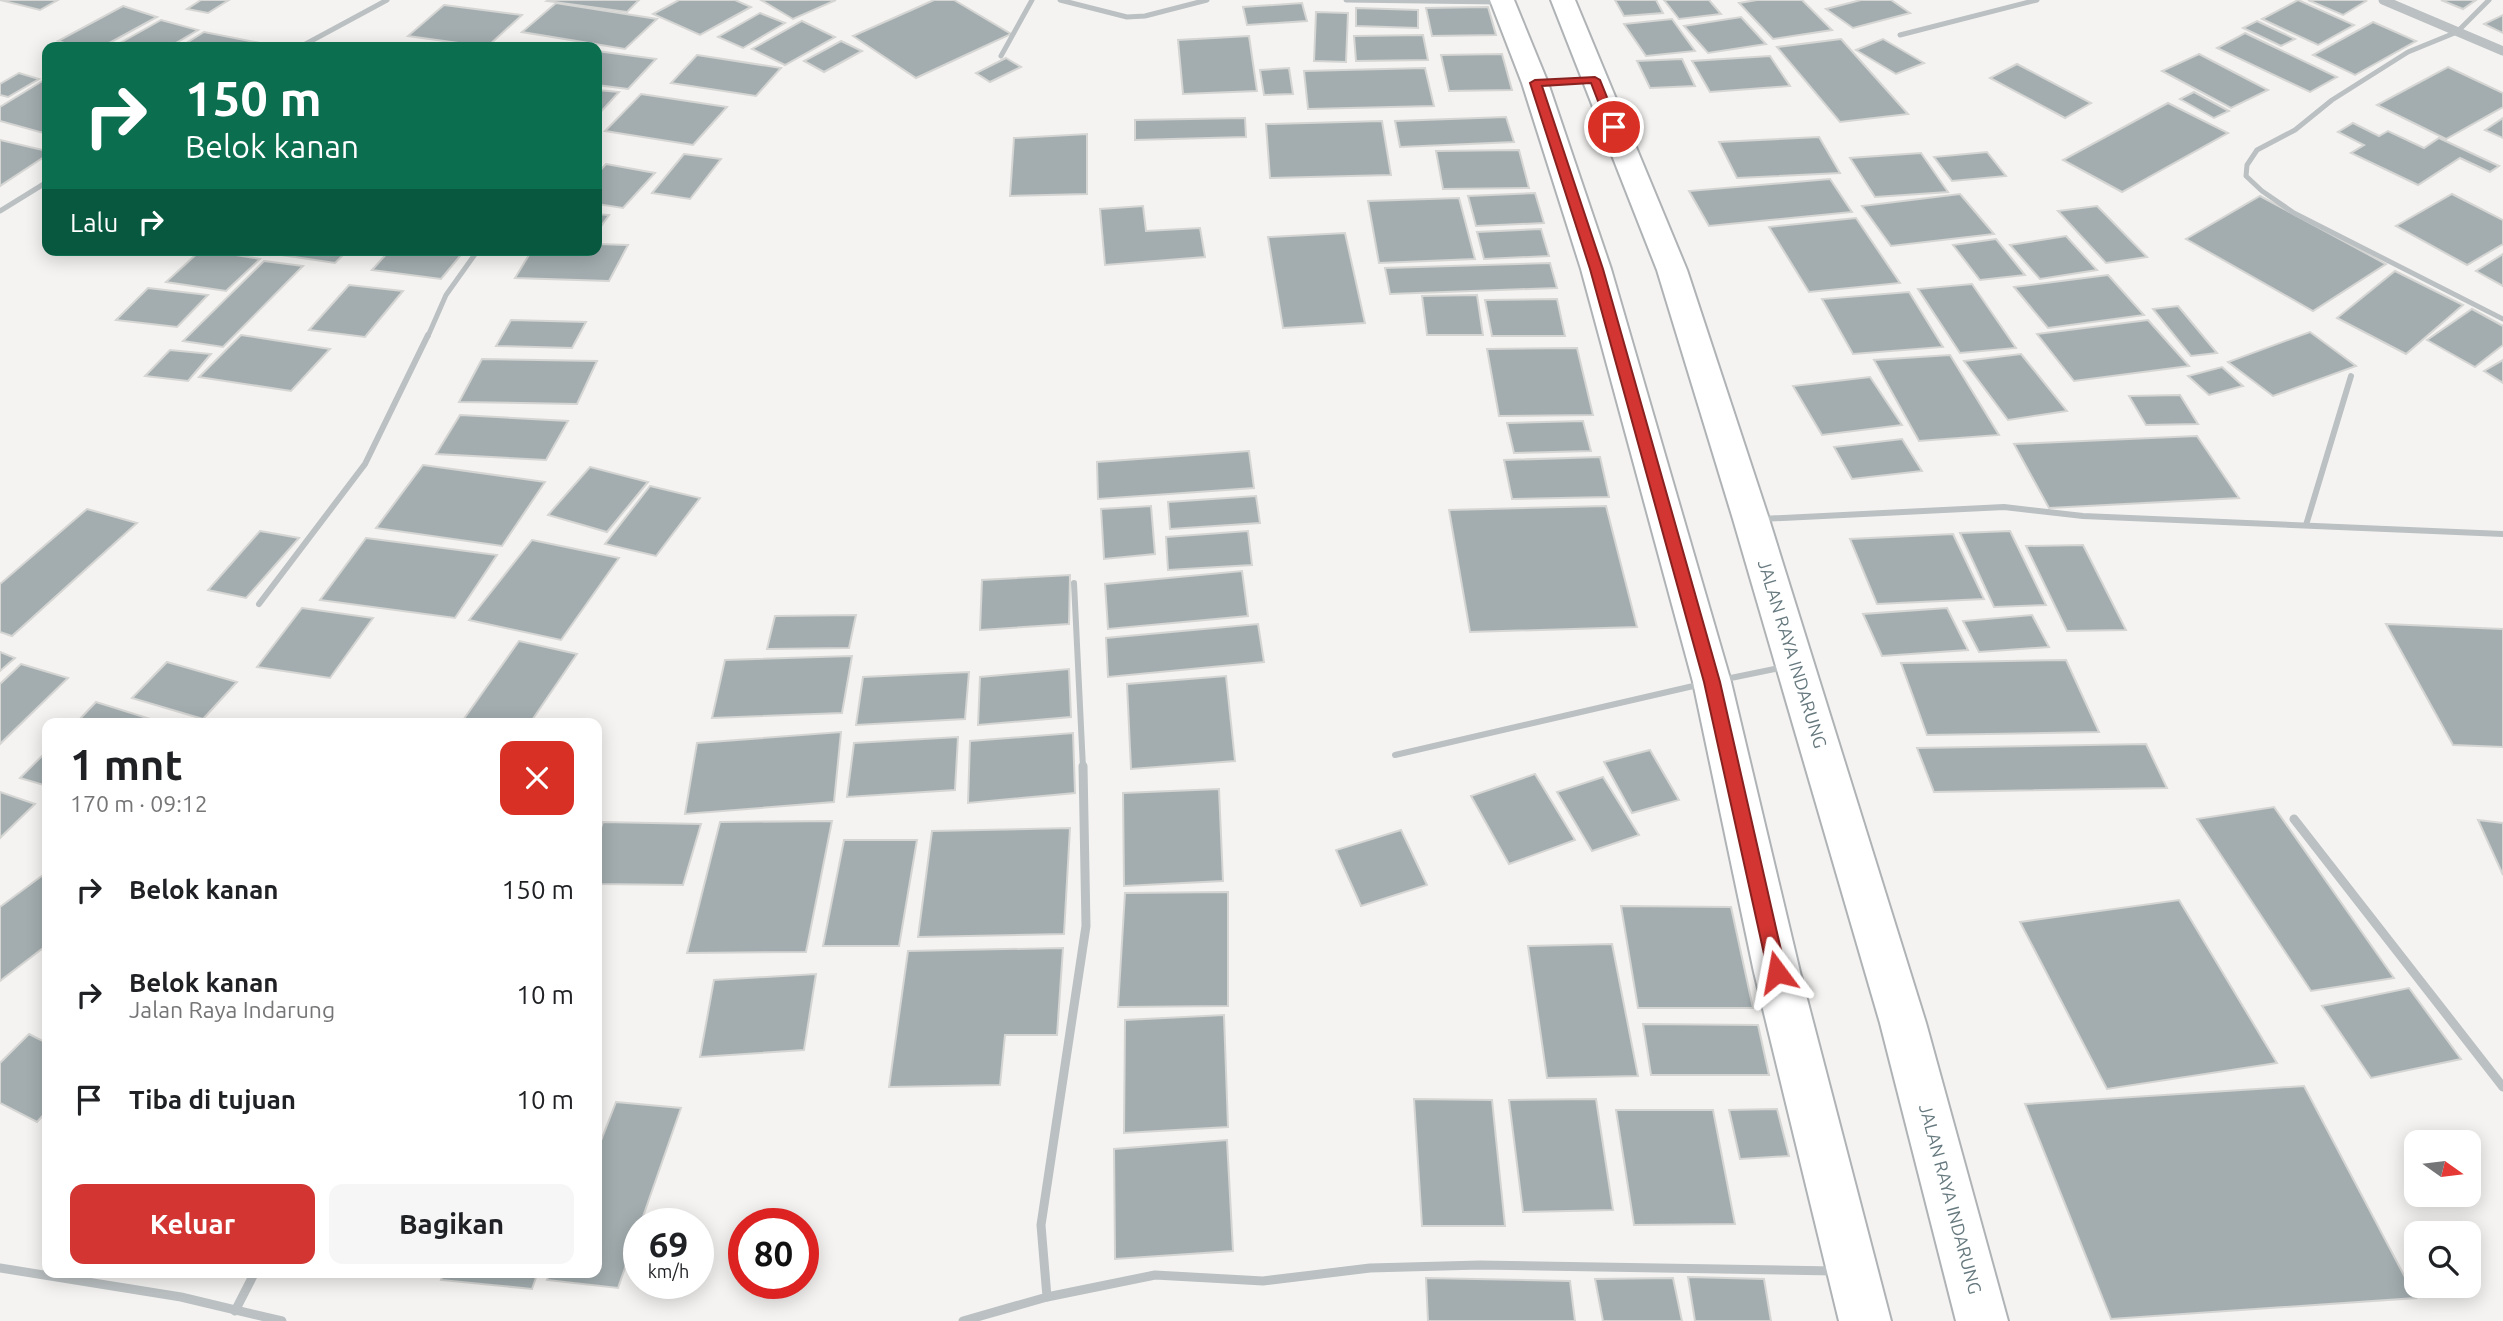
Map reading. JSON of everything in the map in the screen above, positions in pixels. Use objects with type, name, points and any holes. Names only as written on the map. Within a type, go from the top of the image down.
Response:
[{"type":"highway","name":"JALAN RAYA INDARUNG","points":[[1563,0],[1565,81],[1596,269],[1712,682],[1777,972],[1864,1321]]},
{"type":"highway","name":"JALAN RAYA INDARUNG","points":[[1502,1],[1565,81],[1672,270],[1751,519],[1903,1023],[1982,1321]]},
{"type":"street","points":[[309,42],[387,0]]},
{"type":"street","points":[[1001,56],[1032,0]]},
{"type":"street","points":[[1060,0],[1127,17],[1145,16],[1207,0]]},
{"type":"street","points":[[1346,0],[1502,1]]},
{"type":"street","points":[[1900,35],[2037,0]]},
{"type":"street","points":[[2383,0],[2503,51]]},
{"type":"street","points":[[2489,0],[2457,32],[2409,51],[2332,100],[2295,130],[2257,150],[2247,164],[2246,176],[2262,191],[2294,213],[2503,319]]},
{"type":"street","points":[[0,212],[42,185]]},
{"type":"street","points":[[260,604],[365,464],[412,371],[446,295],[474,256]]},
{"type":"street","points":[[2306,525],[2351,376]]},
{"type":"street","points":[[1751,519],[2004,507],[2083,516],[2503,534]]},
{"type":"street","points":[[1047,1297],[1041,1225],[1086,926],[1083,740],[1074,583]]},
{"type":"street","points":[[1395,755],[1795,664]]},
{"type":"street","points":[[2294,819],[2503,1087]]},
{"type":"street","points":[[963,1321],[1047,1297],[1156,1275],[1263,1281],[1370,1268],[1480,1265],[1853,1271]]},
{"type":"street","points":[[0,1268],[42,1275]]},
{"type":"street","points":[[62,1278],[181,1297],[282,1321]]},
{"type":"street","points":[[235,1311],[253,1278]]},
{"type":"building","points":[[0,0],[58,0],[40,10]]},
{"type":"building","points":[[201,0],[229,0],[208,13],[187,9]]},
{"type":"building","points":[[639,0],[627,12],[547,1]]},
{"type":"building","points":[[679,0],[735,0],[751,7],[700,35],[653,14]]},
{"type":"building","points":[[761,0],[836,0],[793,19]]},
{"type":"building","points":[[934,0],[954,0],[1011,34],[916,78],[853,36]]},
{"type":"building","points":[[1615,0],[1656,0],[1663,13],[1624,16]]},
{"type":"building","points":[[1664,0],[1709,0],[1721,14],[1679,19]]},
{"type":"building","points":[[1757,0],[1802,0],[1832,30],[1773,39],[1739,3]]},
{"type":"building","points":[[1861,0],[1891,0],[1910,13],[1853,28],[1826,9]]},
{"type":"building","points":[[2298,0],[2354,25],[2318,45],[2262,19]]},
{"type":"building","points":[[2308,0],[2364,0],[2366,1],[2343,15]]},
{"type":"building","points":[[2441,0],[2476,0],[2463,9]]},
{"type":"building","points":[[556,3],[657,19],[625,49],[602,45],[602,42],[583,42],[522,32]]},
{"type":"building","points":[[1302,3],[1307,21],[1247,25],[1243,7]]},
{"type":"building","points":[[444,5],[522,15],[492,42],[451,42],[408,36]]},
{"type":"building","points":[[123,6],[157,17],[111,42],[58,41]]},
{"type":"building","points":[[1488,7],[1496,35],[1432,36],[1426,8]]},
{"type":"building","points":[[1356,8],[1418,10],[1418,28],[1356,26]]},
{"type":"building","points":[[1316,12],[1348,13],[1346,62],[1314,61]]},
{"type":"building","points":[[760,13],[785,23],[743,48],[718,37]]},
{"type":"building","points":[[2503,15],[2503,33],[2484,24]]},
{"type":"building","points":[[1741,17],[1766,44],[1708,53],[1684,26]]},
{"type":"building","points":[[1672,19],[1695,51],[1646,56],[1624,24]]},
{"type":"building","points":[[161,20],[198,30],[178,42],[122,42]]},
{"type":"building","points":[[802,21],[835,37],[785,65],[752,49]]},
{"type":"building","points":[[2257,21],[2295,39],[2281,46],[2243,28]]},
{"type":"building","points":[[2373,22],[2416,41],[2355,75],[2313,55]]},
{"type":"building","points":[[204,32],[255,42],[188,42]]},
{"type":"building","points":[[2245,33],[2337,77],[2310,92],[2217,48]]},
{"type":"building","points":[[1423,35],[1428,60],[1356,61],[1354,36]]},
{"type":"building","points":[[1249,36],[1257,91],[1183,94],[1178,40]]},
{"type":"building","points":[[1841,39],[1908,114],[1840,122],[1777,47]]},
{"type":"building","points":[[1883,39],[1924,63],[1896,74],[1856,50]]},
{"type":"building","points":[[841,41],[862,51],[824,72],[804,61]]},
{"type":"building","points":[[602,52],[656,59],[628,89],[602,86]]},
{"type":"building","points":[[1502,54],[1512,90],[1449,91],[1441,55]]},
{"type":"building","points":[[2199,54],[2268,90],[2231,108],[2162,71]]},
{"type":"building","points":[[697,55],[781,68],[756,96],[671,83]]},
{"type":"building","points":[[1770,56],[1790,86],[1710,92],[1692,61]]},
{"type":"building","points":[[1006,58],[1021,67],[990,82],[976,73]]},
{"type":"building","points":[[1682,59],[1695,86],[1650,88],[1637,61]]},
{"type":"building","points":[[2017,64],[2091,103],[2065,118],[1990,78]]},
{"type":"building","points":[[2448,67],[2503,93],[2503,107],[2446,139],[2377,105]]},
{"type":"building","points":[[1289,68],[1293,94],[1264,95],[1260,70]]},
{"type":"building","points":[[1425,68],[1434,106],[1308,109],[1304,71]]},
{"type":"building","points":[[19,73],[39,79],[8,97],[0,95],[0,84]]},
{"type":"building","points":[[42,81],[42,133],[0,121],[0,107]]},
{"type":"building","points":[[602,90],[619,92],[602,111]]},
{"type":"building","points":[[2194,92],[2229,111],[2214,118],[2180,99]]},
{"type":"building","points":[[641,94],[727,107],[693,145],[605,131]]},
{"type":"building","points":[[2168,103],[2228,133],[2122,192],[2063,160]]},
{"type":"building","points":[[1506,117],[1514,142],[1400,147],[1395,121]]},
{"type":"building","points":[[1245,118],[1246,137],[1135,140],[1135,120]]},
{"type":"building","points":[[2503,118],[2503,138],[2485,130]]},
{"type":"building","points":[[1382,121],[1391,175],[1270,178],[1266,124]]},
{"type":"building","points":[[2353,123],[2379,136],[2388,131],[2424,148],[2439,138],[2499,166],[2490,172],[2460,158],[2418,185],[2351,153],[2364,145],[2338,132]]},
{"type":"building","points":[[1087,134],[1087,194],[1010,196],[1014,138]]},
{"type":"building","points":[[1819,137],[1840,173],[1737,178],[1719,142]]},
{"type":"building","points":[[0,140],[42,150],[42,158],[0,186]]},
{"type":"building","points":[[1519,150],[1529,188],[1443,189],[1436,151]]},
{"type":"building","points":[[1987,152],[2006,176],[1952,181],[1934,157]]},
{"type":"building","points":[[1921,153],[1948,192],[1875,197],[1850,158]]},
{"type":"building","points":[[684,154],[721,159],[690,199],[652,193]]},
{"type":"building","points":[[606,164],[655,173],[623,208],[602,205],[602,168]]},
{"type":"building","points":[[1830,179],[1852,212],[1709,226],[1689,191]]},
{"type":"building","points":[[1535,193],[1544,223],[1476,226],[1468,196]]},
{"type":"building","points":[[1960,194],[1994,234],[1891,246],[1862,206]]},
{"type":"building","points":[[2452,194],[2503,220],[2503,244],[2467,265],[2396,226]]},
{"type":"building","points":[[2260,196],[2386,264],[2313,311],[2186,239]]},
{"type":"building","points":[[1459,198],[1475,259],[1379,263],[1368,201]]},
{"type":"building","points":[[1143,206],[1146,231],[1200,228],[1205,257],[1105,265],[1100,209]]},
{"type":"building","points":[[2097,206],[2147,257],[2106,263],[2058,211]]},
{"type":"building","points":[[602,214],[609,215],[602,225]]},
{"type":"building","points":[[1856,218],[1900,283],[1809,292],[1769,227]]},
{"type":"building","points":[[1541,229],[1549,256],[1484,259],[1477,232]]},
{"type":"building","points":[[1345,233],[1365,323],[1283,328],[1268,237]]},
{"type":"building","points":[[2066,236],[2097,270],[2040,279],[2010,245]]},
{"type":"building","points":[[1996,239],[2025,275],[1980,280],[1953,245]]},
{"type":"building","points":[[602,244],[628,245],[609,281],[515,278],[528,256],[602,256]]},
{"type":"building","points":[[2503,254],[2503,286],[2476,271]]},
{"type":"building","points":[[194,256],[242,256],[260,259],[226,291],[166,282]]},
{"type":"building","points":[[288,256],[342,256],[335,263]]},
{"type":"building","points":[[385,256],[460,256],[441,279],[372,270]]},
{"type":"building","points":[[264,261],[303,266],[223,347],[183,341]]},
{"type":"building","points":[[1550,263],[1557,288],[1390,294],[1385,268]]},
{"type":"building","points":[[2395,271],[2463,305],[2406,354],[2337,318]]},
{"type":"building","points":[[2108,275],[2144,315],[2048,328],[2014,287]]},
{"type":"building","points":[[1972,284],[2016,348],[1960,353],[1918,289]]},
{"type":"building","points":[[349,285],[403,291],[365,337],[309,330]]},
{"type":"building","points":[[148,288],[208,295],[177,327],[116,320]]},
{"type":"building","points":[[1909,292],[1943,347],[1853,354],[1822,299]]},
{"type":"building","points":[[1477,295],[1483,335],[1427,335],[1422,296]]},
{"type":"building","points":[[1557,299],[1565,336],[1492,336],[1485,300]]},
{"type":"building","points":[[2178,306],[2217,353],[2191,356],[2153,309]]},
{"type":"building","points":[[2472,309],[2503,326],[2503,345],[2475,367],[2427,340]]},
{"type":"building","points":[[511,320],[586,322],[572,348],[496,346]]},
{"type":"building","points":[[2148,320],[2189,366],[2074,381],[2037,334]]},
{"type":"building","points":[[2310,332],[2356,366],[2273,396],[2228,362]]},
{"type":"building","points":[[241,335],[330,349],[291,391],[199,377]]},
{"type":"building","points":[[1577,348],[1593,415],[1499,416],[1487,349]]},
{"type":"building","points":[[170,350],[211,354],[188,381],[145,376]]},
{"type":"building","points":[[2021,354],[2067,411],[2008,420],[1964,361]]},
{"type":"building","points":[[1950,355],[1999,435],[1919,441],[1874,360]]},
{"type":"building","points":[[482,359],[597,361],[577,404],[459,402]]},
{"type":"building","points":[[2503,360],[2503,383],[2484,371]]},
{"type":"building","points":[[2222,367],[2243,386],[2209,395],[2188,376]]},
{"type":"building","points":[[1870,377],[1902,425],[1822,435],[1793,386]]},
{"type":"building","points":[[2180,395],[2198,424],[2146,425],[2129,396]]},
{"type":"building","points":[[460,415],[568,421],[546,460],[436,454]]},
{"type":"building","points":[[1583,421],[1591,451],[1514,453],[1507,423]]},
{"type":"building","points":[[2197,436],[2239,498],[2049,508],[2014,444]]},
{"type":"building","points":[[1902,439],[1922,471],[1852,479],[1834,447]]},
{"type":"building","points":[[1249,451],[1254,488],[1098,499],[1097,462]]},
{"type":"building","points":[[1600,457],[1609,497],[1512,499],[1504,460]]},
{"type":"building","points":[[423,465],[545,482],[502,546],[376,528]]},
{"type":"building","points":[[590,467],[648,482],[607,532],[548,515]]},
{"type":"building","points":[[650,486],[700,498],[656,556],[605,544]]},
{"type":"building","points":[[1256,496],[1260,523],[1170,529],[1168,502]]},
{"type":"building","points":[[1151,506],[1155,554],[1104,559],[1101,509]]},
{"type":"building","points":[[1606,506],[1637,627],[1470,632],[1449,510]]},
{"type":"building","points":[[87,509],[137,523],[12,636],[0,632],[0,584]]},
{"type":"building","points":[[260,531],[299,538],[246,598],[208,590]]},
{"type":"building","points":[[1248,531],[1252,565],[1168,570],[1166,537]]},
{"type":"building","points":[[2010,531],[2046,605],[1994,607],[1960,533]]},
{"type":"building","points":[[1953,534],[1984,599],[1877,604],[1850,539]]},
{"type":"building","points":[[366,538],[497,555],[455,618],[320,600]]},
{"type":"building","points":[[532,540],[619,558],[561,640],[469,620]]},
{"type":"building","points":[[2083,545],[2126,630],[2067,631],[2026,546]]},
{"type":"building","points":[[1242,571],[1248,616],[1108,629],[1105,584]]},
{"type":"building","points":[[1070,575],[1069,624],[980,630],[982,580]]},
{"type":"building","points":[[302,608],[373,618],[330,678],[257,667]]},
{"type":"building","points":[[1947,608],[1968,650],[1882,656],[1863,614]]},
{"type":"building","points":[[856,615],[849,648],[767,649],[775,616]]},
{"type":"building","points":[[2032,615],[2049,647],[1979,652],[1963,621]]},
{"type":"building","points":[[1258,624],[1264,662],[1108,677],[1106,638]]},
{"type":"building","points":[[2386,624],[2503,629],[2503,747],[2453,745]]},
{"type":"building","points":[[519,641],[577,654],[533,718],[465,718]]},
{"type":"building","points":[[0,652],[15,658],[0,671]]},
{"type":"building","points":[[852,656],[842,713],[712,718],[725,660]]},
{"type":"building","points":[[2066,660],[2099,732],[1927,735],[1901,663]]},
{"type":"building","points":[[167,662],[237,682],[204,718],[132,698]]},
{"type":"building","points":[[21,664],[68,678],[0,744],[0,684]]},
{"type":"building","points":[[1069,669],[1071,717],[978,725],[980,677]]},
{"type":"building","points":[[969,672],[965,719],[856,725],[863,677]]},
{"type":"building","points":[[1226,676],[1235,761],[1131,769],[1127,684]]},
{"type":"building","points":[[96,702],[147,718],[81,718]]},
{"type":"building","points":[[841,732],[834,802],[685,814],[697,743]]},
{"type":"building","points":[[1073,733],[1075,793],[968,803],[970,741]]},
{"type":"building","points":[[958,737],[955,790],[847,797],[854,743]]},
{"type":"building","points":[[2146,744],[2167,788],[1934,792],[1917,748]]},
{"type":"building","points":[[1650,750],[1679,800],[1632,813],[1604,762]]},
{"type":"building","points":[[42,756],[42,785],[20,778]]},
{"type":"building","points":[[1535,774],[1575,840],[1509,864],[1471,796]]},
{"type":"building","points":[[1603,777],[1639,835],[1592,851],[1557,792]]},
{"type":"building","points":[[1219,789],[1223,881],[1124,886],[1123,793]]},
{"type":"building","points":[[0,792],[35,804],[0,838]]},
{"type":"building","points":[[2274,807],[2394,978],[2311,991],[2197,819]]},
{"type":"building","points":[[2478,820],[2503,823],[2503,875]]},
{"type":"building","points":[[832,821],[806,952],[687,953],[720,822]]},
{"type":"building","points":[[603,822],[701,824],[683,885],[602,884]]},
{"type":"building","points":[[1070,828],[1064,934],[918,937],[932,831]]},
{"type":"building","points":[[1401,830],[1427,885],[1361,906],[1336,850]]},
{"type":"building","points":[[844,840],[917,840],[899,946],[823,946]]},
{"type":"building","points":[[42,876],[42,949],[0,981],[0,907]]},
{"type":"building","points":[[1228,892],[1228,1006],[1118,1007],[1125,893]]},
{"type":"building","points":[[2179,900],[2277,1063],[2107,1089],[2020,922]]},
{"type":"building","points":[[1621,906],[1731,907],[1753,1008],[1638,1008]]},
{"type":"building","points":[[1612,944],[1638,1076],[1547,1078],[1528,946]]},
{"type":"building","points":[[1063,948],[1057,1035],[1005,1035],[1000,1085],[889,1087],[908,951]]},
{"type":"building","points":[[816,974],[804,1050],[700,1057],[714,980]]},
{"type":"building","points":[[2409,988],[2461,1059],[2371,1078],[2322,1006]]},
{"type":"building","points":[[1224,1015],[1228,1127],[1124,1133],[1125,1020]]},
{"type":"building","points":[[1643,1024],[1758,1025],[1769,1075],[1651,1075]]},
{"type":"building","points":[[29,1034],[42,1040],[42,1116],[37,1122],[0,1103],[0,1063]]},
{"type":"building","points":[[2304,1086],[2404,1275],[2404,1298],[2416,1298],[2111,1319],[2025,1104]]},
{"type":"building","points":[[1414,1099],[1492,1100],[1505,1226],[1422,1226]]},
{"type":"building","points":[[1596,1099],[1613,1210],[1523,1212],[1509,1100]]},
{"type":"building","points":[[616,1102],[681,1108],[646,1208],[623,1208],[623,1274],[618,1288],[547,1280],[602,1278],[602,1138]]},
{"type":"building","points":[[1777,1109],[1789,1156],[1740,1159],[1729,1110]]},
{"type":"building","points":[[1616,1110],[1713,1110],[1735,1224],[1634,1225]]},
{"type":"building","points":[[1227,1140],[1233,1251],[1115,1259],[1114,1149]]},
{"type":"building","points":[[1688,1277],[1764,1279],[1771,1321],[1695,1321]]},
{"type":"building","points":[[442,1278],[536,1278],[532,1289],[441,1280]]},
{"type":"building","points":[[1426,1278],[1570,1281],[1575,1321],[1428,1321]]},
{"type":"building","points":[[1673,1278],[1682,1321],[1603,1321],[1595,1279]]},
{"type":"route","points":[[1614,127],[1595,80],[1535,83],[1596,269],[1712,682],[1777,972]]}]
